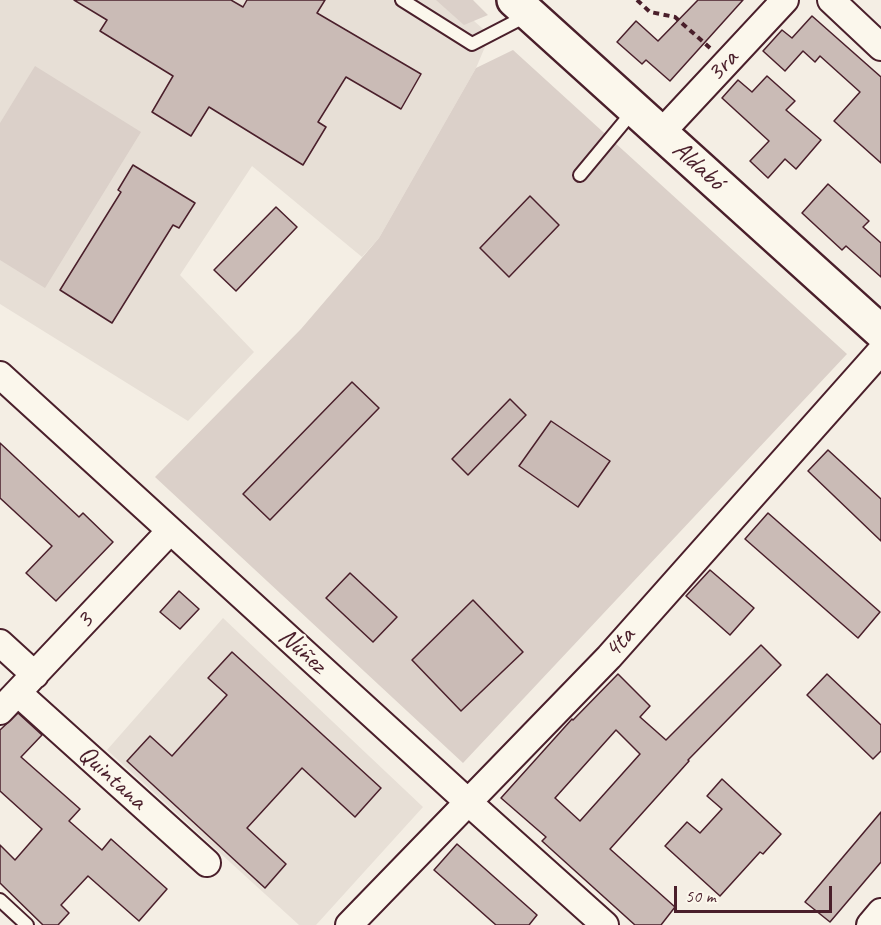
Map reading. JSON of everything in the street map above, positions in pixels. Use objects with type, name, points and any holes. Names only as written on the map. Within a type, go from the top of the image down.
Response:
[{"type":"main road","name":"Aldabó","points":[[522,7],[881,332]]},
{"type":"street","name":"3ra","points":[[661,132],[785,0]]},
{"type":"street","points":[[831,0],[881,47]]},
{"type":"street","name":"4ta","points":[[349,925],[609,657],[881,351]]},
{"type":"street","name":"Núñez","points":[[0,375],[605,925]]},
{"type":"street","name":"3","points":[[0,711],[170,531]]},
{"type":"street","name":"Quintana","points":[[0,643],[26,684],[207,863]]},
{"type":"street","points":[[870,925],[881,912]]},
{"type":"lane","points":[[402,0],[472,44],[522,7]]},
{"type":"lane","points":[[579,175],[634,109]]},
{"type":"lane","points":[[0,900],[27,925]]},
{"type":"path","points":[[637,0],[650,12],[675,17],[726,63]]},
{"type":"shaded area","points":[[0,0],[450,0],[490,35],[476,68],[379,238],[362,257],[252,166],[180,275],[254,352],[188,421],[0,304]]},
{"type":"shaded area","points":[[436,0],[473,0],[488,15],[464,25]]},
{"type":"shaded area","points":[[513,50],[847,354],[463,763],[155,477],[301,329],[379,238],[476,68]]},
{"type":"shaded area","points":[[35,66],[141,132],[45,288],[0,260],[0,123]]},
{"type":"shaded area","points":[[223,618],[423,807],[316,925],[299,925],[107,750]]},
{"type":"building","points":[[74,0],[231,0],[243,7],[247,0],[325,0],[317,13],[421,74],[401,109],[346,77],[318,122],[326,127],[303,165],[209,107],[191,136],[152,112],[173,76],[100,31],[107,20]]},
{"type":"building","points":[[698,0],[743,0],[670,81],[646,60],[642,64],[617,42],[636,21],[658,41]]},
{"type":"building","points":[[812,16],[881,77],[881,163],[834,121],[860,92],[820,56],[815,62],[803,51],[785,71],[763,51],[782,30],[792,38]]},
{"type":"building","points":[[767,76],[795,101],[786,110],[821,140],[796,169],[785,159],[768,178],[750,161],[769,141],[722,98],[738,80],[752,92]]},
{"type":"building","points":[[133,165],[195,203],[179,228],[173,225],[112,323],[60,290],[121,192],[118,190]]},
{"type":"building","points":[[828,184],[869,221],[863,227],[881,243],[881,277],[846,246],[842,250],[802,213]]},
{"type":"building","points":[[530,196],[559,225],[509,277],[480,248]]},
{"type":"building","points":[[276,207],[297,227],[236,291],[214,270]]},
{"type":"building","points":[[352,382],[379,408],[270,520],[243,494]]},
{"type":"building","points":[[510,399],[526,415],[468,475],[452,459]]},
{"type":"building","points":[[551,421],[610,461],[578,507],[519,466]]},
{"type":"building","points":[[0,443],[79,517],[83,513],[113,542],[56,601],[26,573],[52,546],[0,498]]},
{"type":"building","points":[[828,450],[881,499],[881,541],[808,471]]},
{"type":"building","points":[[768,513],[880,612],[858,638],[745,539]]},
{"type":"building","points":[[710,570],[754,608],[730,635],[686,596]]},
{"type":"building","points":[[350,573],[397,617],[373,642],[326,598]]},
{"type":"building","points":[[179,591],[199,609],[180,629],[160,612]]},
{"type":"building","points":[[473,600],[523,652],[461,711],[412,660]]},
{"type":"building","points":[[761,645],[781,665],[688,760],[610,849],[675,907],[661,925],[635,925],[542,841],[546,837],[501,798],[572,719],[618,674],[650,706],[640,717],[666,740]],"holes":[[[616,730],[640,754],[580,821],[555,798]]]},
{"type":"building","points":[[232,652],[381,788],[355,817],[302,768],[247,828],[286,864],[265,888],[127,761],[150,736],[172,756],[227,695],[208,678]]},
{"type":"building","points":[[827,674],[881,725],[881,751],[873,759],[807,695]]},
{"type":"building","points":[[18,713],[42,735],[21,757],[80,809],[69,821],[102,850],[111,839],[167,889],[139,921],[88,876],[61,905],[69,913],[58,925],[43,925],[0,883],[0,845],[15,860],[42,829],[0,791],[0,730]]},
{"type":"building","points":[[722,779],[781,834],[763,854],[760,852],[720,896],[665,846],[687,822],[700,833],[722,809],[707,796]]},
{"type":"building","points":[[881,812],[881,862],[830,922],[805,902]]},
{"type":"building","points":[[457,844],[537,915],[529,925],[496,925],[434,870]]}]
